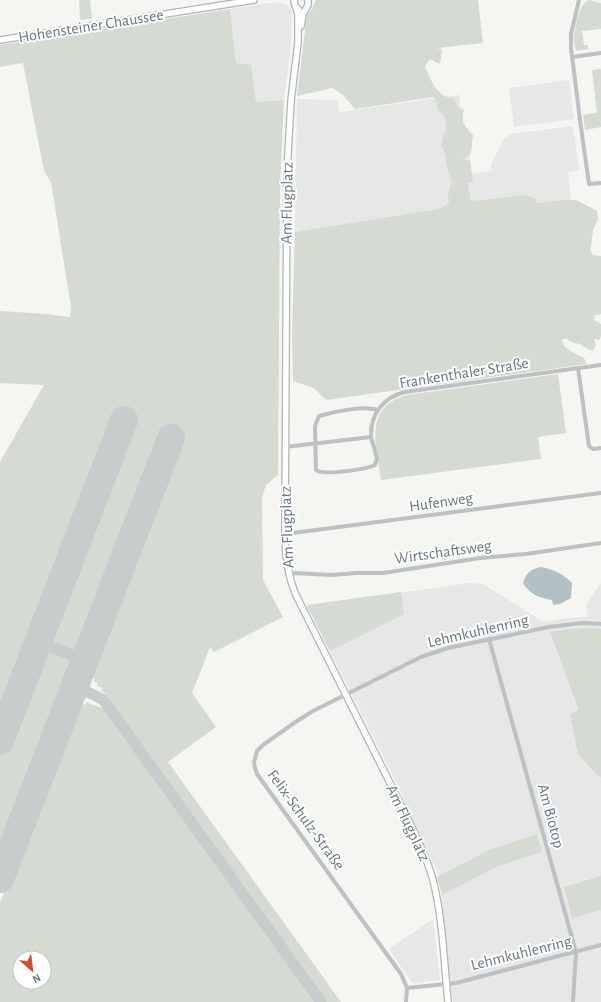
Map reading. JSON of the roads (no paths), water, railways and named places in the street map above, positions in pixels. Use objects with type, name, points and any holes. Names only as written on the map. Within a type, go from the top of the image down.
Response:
[{"type":"street","name":"Hohensteiner Chaussee","points":[[0,40],[254,0]]},
{"type":"street","points":[[287,0],[300,10],[305,9]]},
{"type":"street","name":"Am Flugplatz","points":[[309,0],[303,14],[298,42],[291,101],[287,171],[285,553],[288,574],[295,593],[410,823],[426,859],[439,908],[448,1002]]},
{"type":"street","points":[[579,0],[571,34],[572,57],[589,184],[601,183]]},
{"type":"street","name":"Am Flugplatz","points":[[294,4],[298,14],[298,42]]},
{"type":"street","points":[[572,57],[601,53]]},
{"type":"street","name":"Frankenthaler Straße","points":[[377,410],[391,397],[405,392],[601,365]]},
{"type":"street","points":[[578,368],[589,446],[593,449],[601,448]]},
{"type":"street","points":[[372,408],[377,410],[372,423],[372,437],[377,458],[375,465],[368,468],[323,473],[316,470],[315,426],[319,416],[327,413],[372,408]]},
{"type":"street","points":[[285,447],[372,437]]},
{"type":"street","name":"Hufenweg","points":[[284,534],[601,492]]},
{"type":"street","name":"Wirtschaftsweg","points":[[288,574],[332,575],[383,573],[480,558],[526,554],[601,544]]},
{"type":"street","name":"Lehmkuhlenring","points":[[346,694],[426,655],[448,648],[565,624],[601,624]]},
{"type":"street","name":"Am Biotop","points":[[489,639],[576,952],[573,1002]]},
{"type":"street","name":"Felix-Schulz-Straße","points":[[346,694],[305,716],[264,745],[255,754],[254,765],[258,774],[402,974],[407,988]]},
{"type":"street","name":"Lehmkuhlenring","points":[[407,988],[447,984],[601,945]]},
{"type":"street","points":[[406,1002],[407,988]]}]
